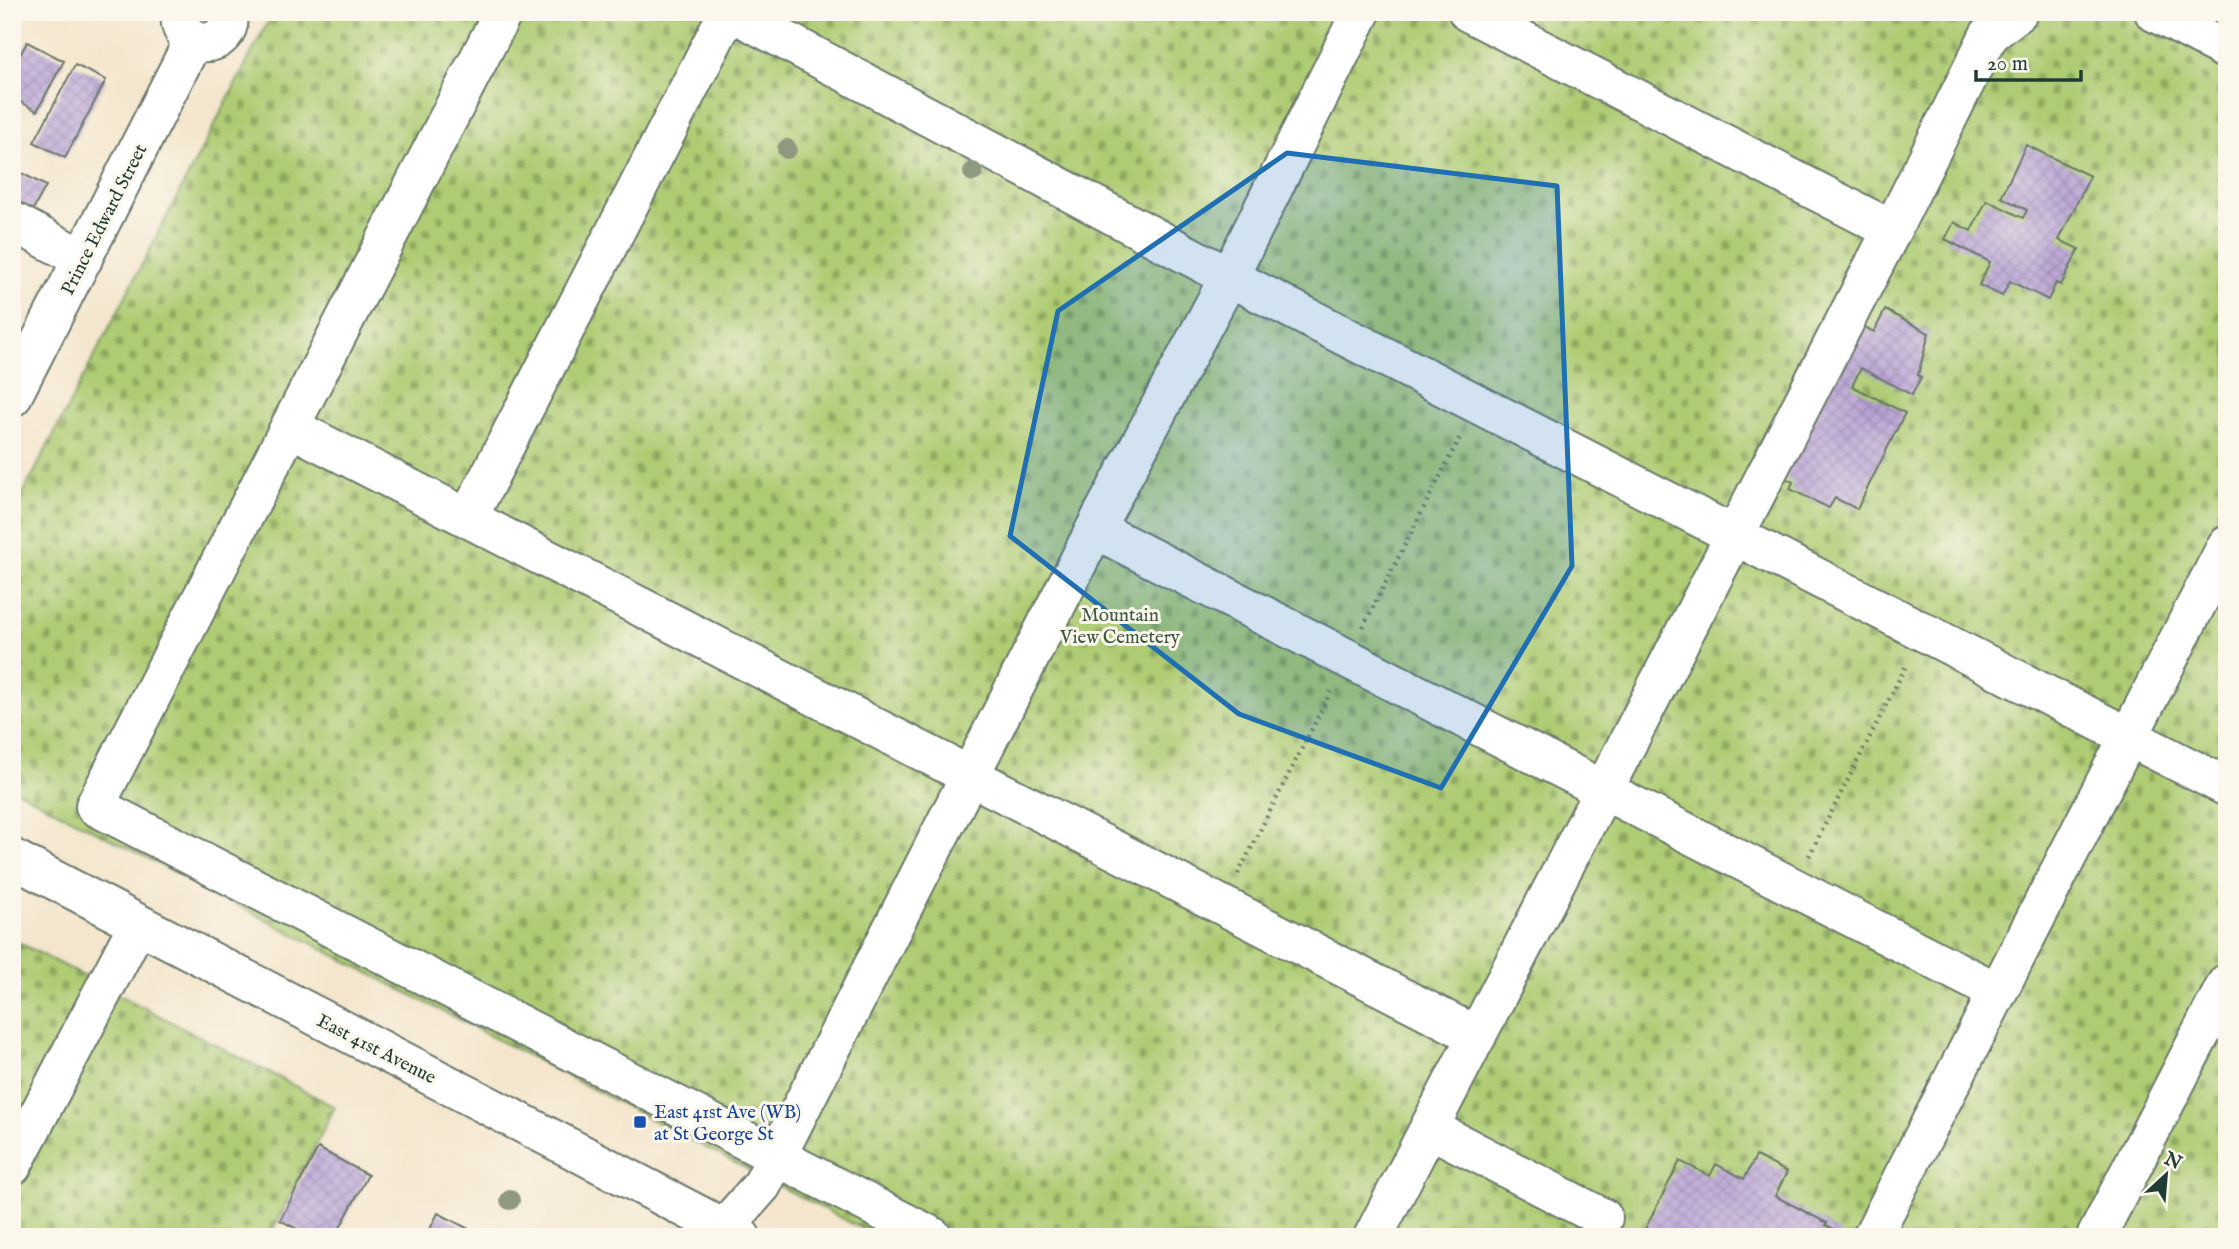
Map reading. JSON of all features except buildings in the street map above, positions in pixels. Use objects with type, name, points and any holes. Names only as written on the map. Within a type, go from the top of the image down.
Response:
[{"type":"main road","points":[[187,26],[210,42],[218,39],[228,26],[228,12]]},
{"type":"main road","points":[[503,12],[95,806],[933,1237]]},
{"type":"main road","points":[[468,518],[730,12],[1229,276],[2227,786]]},
{"type":"main road","points":[[728,1234],[762,1185],[1095,529],[1229,276],[1361,12]]},
{"type":"main road","points":[[1468,12],[1892,230]]},
{"type":"main road","points":[[1374,1237],[1892,230],[1989,35],[2018,12]]},
{"type":"main road","points":[[2154,12],[2227,50]]},
{"type":"main road","name":"Prince Edward Street","points":[[12,397],[83,259],[187,26]]},
{"type":"main road","points":[[12,221],[83,259]]},
{"type":"main road","points":[[290,427],[1477,1036]]},
{"type":"main road","points":[[1095,529],[1997,992]]},
{"type":"main road","points":[[1872,1237],[2227,545]]},
{"type":"main road","name":"East 41st Avenue","points":[[12,859],[728,1234]]},
{"type":"main road","points":[[12,1166],[138,924]]},
{"type":"main road","points":[[2096,1237],[2227,983]]},
{"type":"main road","points":[[1429,1128],[1603,1218]]},
{"type":"path","points":[[1793,888],[1923,632]]},
{"type":"highlighted area","points":[[1287,153],[1557,186],[1572,566],[1441,788],[1239,714],[1010,536],[1058,311]]},
{"type":"green space","name":"Mountain View Cemetery","points":[[273,12],[2227,12],[2227,1237],[878,1237],[12,788],[12,515]]},
{"type":"green space","points":[[12,939],[335,1107],[269,1237],[12,1237]]},
{"type":"place","name":"East 41st Ave (WB) at St George St","points":[[640,1122]]}]
